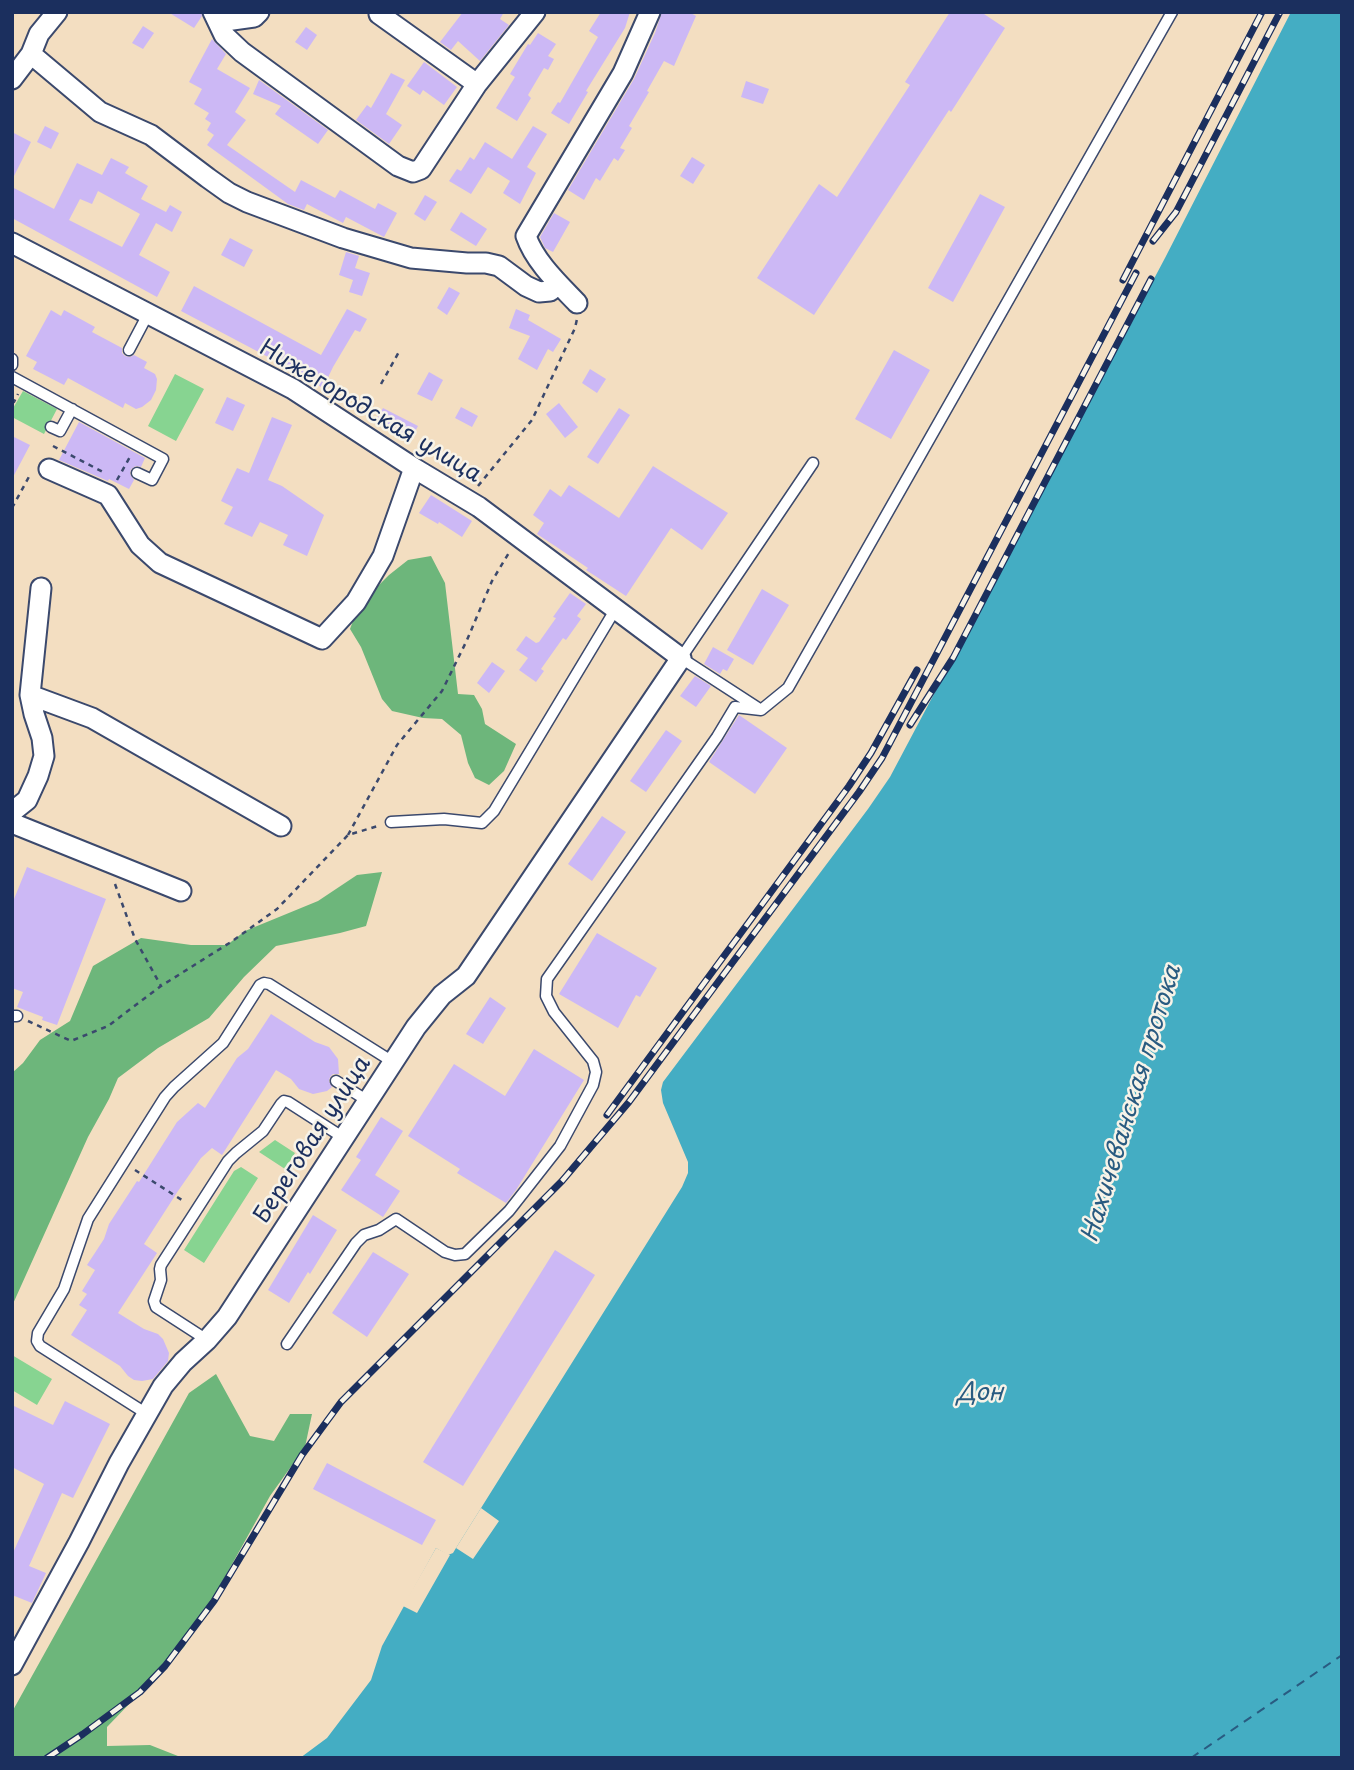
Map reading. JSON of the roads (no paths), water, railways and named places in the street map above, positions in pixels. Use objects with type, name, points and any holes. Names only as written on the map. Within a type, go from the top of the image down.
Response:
[{"type":"street","points":[[12,79],[31,54],[46,12]]},
{"type":"street","points":[[39,33],[57,12]]},
{"type":"street","points":[[259,12],[254,17],[216,17],[224,35],[242,52],[398,166],[413,173],[421,169],[477,84],[535,12]]},
{"type":"street","points":[[577,303],[558,284],[530,247],[526,236],[623,73],[650,12]]},
{"type":"street","points":[[379,14],[477,84]]},
{"type":"street","points":[[31,54],[100,112],[151,135],[218,186],[247,202],[343,238],[411,258],[499,266],[539,292],[550,291],[558,284]]},
{"type":"street","name":"Нижегородская улица","points":[[12,243],[293,389],[479,507],[681,658]]},
{"type":"street","points":[[49,469],[108,495],[140,545],[160,563],[322,639],[356,602],[383,556],[414,468]]},
{"type":"street","points":[[12,812],[27,800],[44,756],[30,695],[41,588]]},
{"type":"street","name":"Береговая улица","points":[[12,1665],[169,1371],[207,1340],[227,1317],[416,1027],[442,995],[466,976],[681,658]]},
{"type":"street","points":[[30,695],[92,718],[281,826]]},
{"type":"street","points":[[12,823],[181,891]]},
{"type":"lane","points":[[288,1344],[356,1243],[365,1235],[396,1219],[445,1252],[465,1254],[509,1211],[560,1146],[593,1085],[596,1072],[593,1061],[554,1012],[546,996],[547,979],[717,737],[735,707],[761,710],[788,688],[1172,12]]},
{"type":"lane","points":[[129,349],[148,314]]},
{"type":"lane","points":[[12,359],[12,365]]},
{"type":"lane","points":[[12,377],[163,459],[152,480],[138,473]]},
{"type":"lane","points":[[51,427],[62,429],[72,409]]},
{"type":"lane","points":[[761,710],[681,658],[813,463]]},
{"type":"lane","points":[[391,822],[444,819],[482,822],[494,811],[615,610]]},
{"type":"lane","points":[[147,1414],[40,1346],[37,1341],[38,1333],[64,1289],[88,1219],[169,1093],[220,1046],[264,982],[393,1062]]},
{"type":"lane","points":[[337,1081],[368,1101]]},
{"type":"lane","points":[[207,1340],[154,1305],[161,1280],[161,1265],[231,1157],[259,1135],[284,1101],[344,1138]]},
{"type":"water","name":"Дон","points":[[1291,12],[1342,12],[1342,1758],[300,1758],[327,1738],[371,1680],[382,1646],[436,1548],[448,1555],[453,1553],[682,1187],[688,1173],[688,1162],[663,1103],[663,1082],[890,777],[1165,258]]},
{"type":"railway","points":[[1123,280],[1262,12]]},
{"type":"railway","points":[[1153,241],[1176,212],[1280,12]]},
{"type":"railway","points":[[47,1758],[140,1692],[165,1666],[214,1601],[302,1455],[341,1402],[562,1181],[629,1102],[859,792],[882,758],[1136,273]]},
{"type":"railway","points":[[910,725],[953,658],[1151,279]]},
{"type":"railway","points":[[607,1115],[849,786],[871,753],[917,670]]},
{"type":"water label","name":"Нахичеванская протока","points":[[1132,1104]]}]
